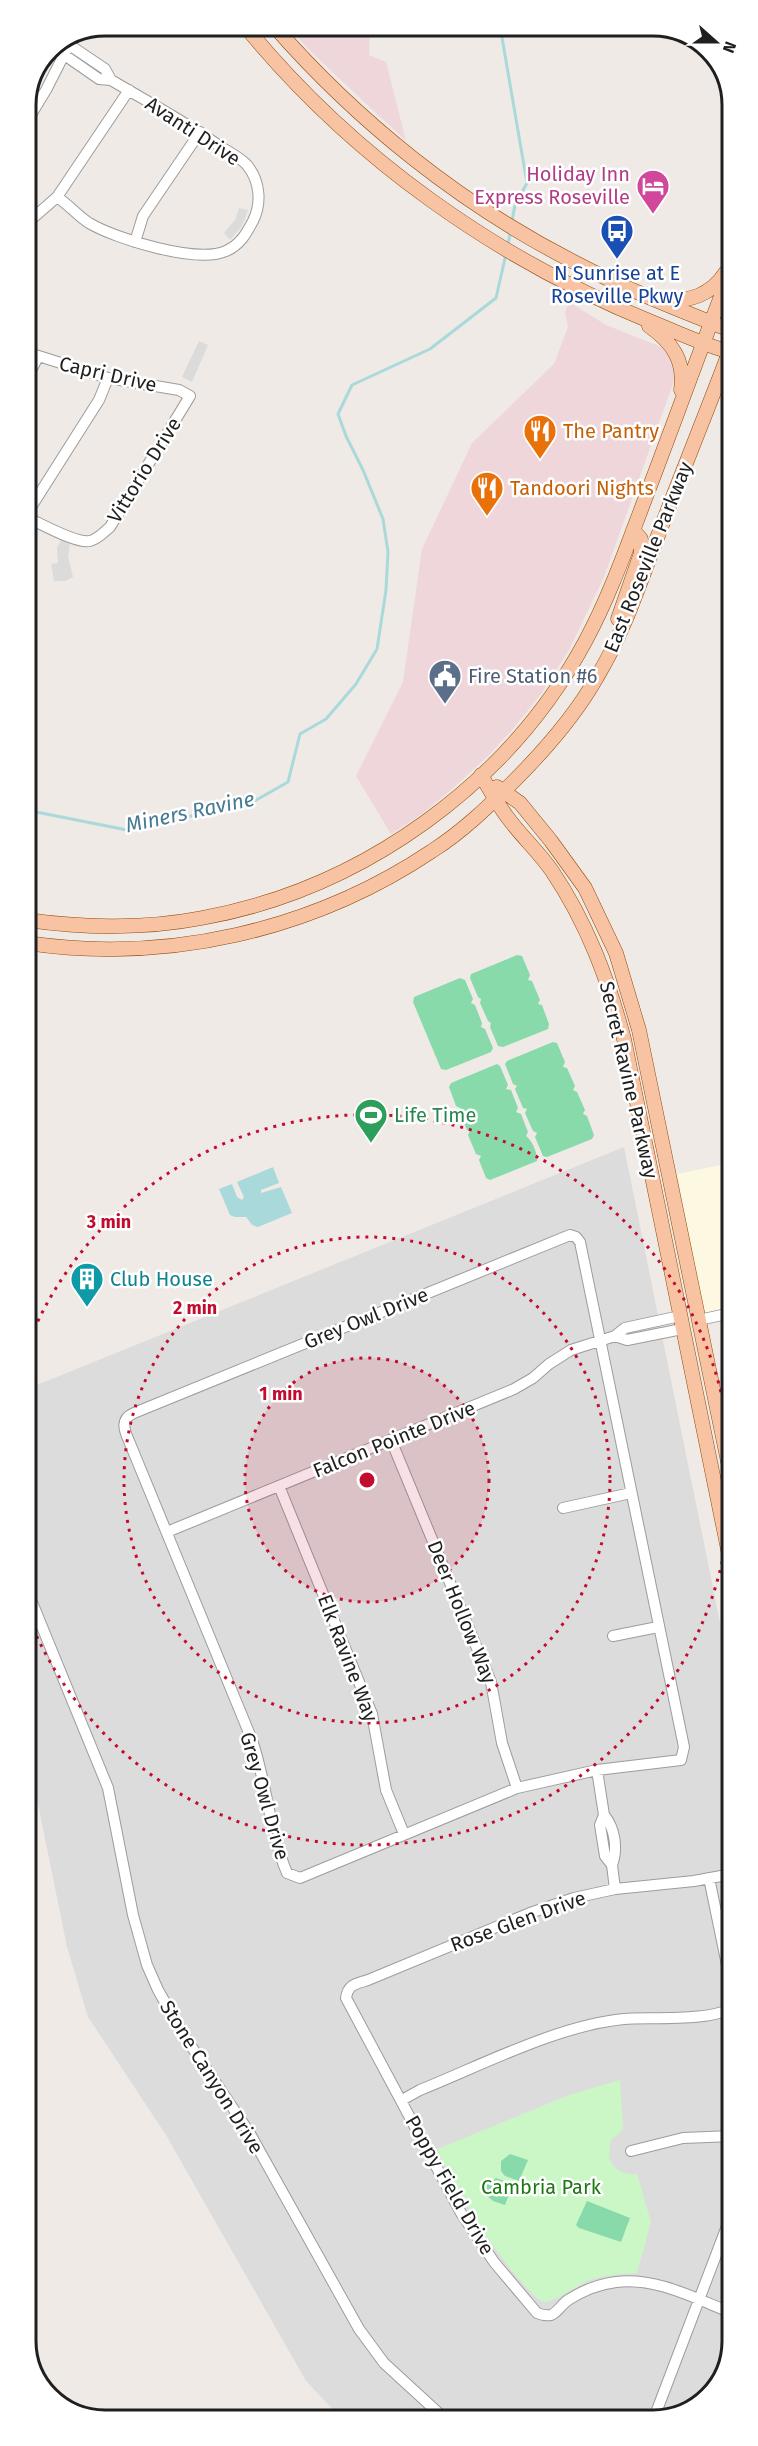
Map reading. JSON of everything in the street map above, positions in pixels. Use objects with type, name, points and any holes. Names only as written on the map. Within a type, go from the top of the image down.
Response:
[{"type":"main road","points":[[253,36],[335,122],[390,170],[444,210],[540,270],[624,311],[722,349]]},
{"type":"main road","points":[[283,36],[320,76],[374,126],[452,187],[586,269],[722,327]]},
{"type":"main road","points":[[638,292],[670,300],[697,297],[711,290],[722,276]]},
{"type":"main road","name":"East Roseville Parkway","points":[[36,921],[77,925],[155,924],[223,914],[281,897],[332,877],[386,848],[446,807],[481,776],[528,724],[573,663],[596,620],[633,530],[722,294]]},
{"type":"main road","points":[[624,311],[661,334],[676,352],[682,372],[677,413]]},
{"type":"main road","name":"East Roseville Parkway","points":[[36,944],[94,949],[149,949],[201,943],[271,927],[326,907],[392,877],[434,851],[500,795],[547,747],[597,678],[643,580],[722,373]]},
{"type":"main road","points":[[610,654],[618,620],[641,553],[641,539],[633,530]]},
{"type":"main road","name":"Secret Ravine Parkway","points":[[481,776],[500,795],[520,803],[575,874],[603,922],[616,953],[639,1030],[722,1432]]},
{"type":"main road","name":"Secret Ravine Parkway","points":[[500,795],[507,818],[551,870],[569,898],[600,960],[624,1039],[722,1521]]},
{"type":"main road","points":[[681,1322],[699,1320]]},
{"type":"street","name":"Avanti Drive","points":[[69,46],[105,69],[111,80]]},
{"type":"street","name":"Avanti Drive","points":[[57,197],[88,222],[135,243],[201,255],[225,252],[243,239],[255,217],[259,197],[255,178],[245,163],[200,132],[129,90],[111,80],[99,79],[90,73],[68,47]]},
{"type":"street","points":[[36,106],[64,50]]},
{"type":"street","points":[[90,73],[97,63]]},
{"type":"street","points":[[36,215],[57,197],[129,90]]},
{"type":"street","points":[[135,243],[143,216],[200,132]]},
{"type":"street","points":[[36,361],[38,357]]},
{"type":"street","name":"Capri Drive","points":[[38,357],[108,378],[179,390],[190,396]]},
{"type":"street","points":[[36,500],[99,400],[108,378]]},
{"type":"street","name":"Vittorio Drive","points":[[36,520],[80,540],[90,541],[102,535],[110,527],[190,396]]},
{"type":"street","name":"Grey Owl Drive","points":[[570,1235],[576,1237],[580,1242],[631,1493],[684,1747],[681,1760],[597,1770],[517,1788],[300,1878],[287,1873],[270,1820],[263,1780],[252,1740],[123,1426],[128,1415],[570,1235]]},
{"type":"street","points":[[699,1320],[722,1314]]},
{"type":"street","name":"Falcon Pointe Drive","points":[[166,1532],[514,1389],[533,1378],[560,1356],[600,1339],[615,1336],[625,1328],[649,1323],[681,1322]]},
{"type":"street","name":"Falcon Pointe Drive","points":[[615,1336],[627,1340],[651,1335],[681,1322]]},
{"type":"street","points":[[649,1323],[651,1335]]},
{"type":"street","name":"Deer Hollow Way","points":[[391,1440],[491,1682],[502,1743],[517,1788]]},
{"type":"street","name":"Elk Ravine Way","points":[[279,1486],[372,1714],[386,1791],[404,1834]]},
{"type":"street","points":[[563,1508],[631,1493]]},
{"type":"street","name":"Stone Canyon Drive","points":[[36,1612],[108,1788],[139,1940],[147,1965],[165,2004],[189,2044],[249,2132],[359,2329],[384,2363],[435,2410]]},
{"type":"street","points":[[613,1636],[658,1627]]},
{"type":"street","points":[[597,1770],[604,1815],[611,1824],[608,1842],[616,1854],[612,1865],[615,1889]]},
{"type":"street","name":"Rose Glen Drive","points":[[347,1990],[352,1985],[574,1898],[615,1889],[722,1876]]},
{"type":"street","points":[[709,1878],[722,1941]]},
{"type":"street","name":"Poppy Field Drive","points":[[347,1990],[346,1998],[470,2227],[494,2262],[537,2313],[546,2316],[554,2314],[577,2295],[617,2282],[653,2283],[722,2309]]},
{"type":"street","points":[[402,2100],[420,2090],[552,2036],[585,2025],[627,2018],[678,2018],[722,2013]]},
{"type":"street","points":[[631,2151],[683,2138],[722,2136]]},
{"type":"street","points":[[657,2410],[722,2239]]},
{"type":"shaded area","points":[[297,36],[370,36],[369,55],[386,62],[406,141]]},
{"type":"shaded area","points":[[239,208],[248,210],[242,226],[230,240],[224,233],[235,220]]},
{"type":"shaded area","points":[[569,302],[606,325],[659,346],[670,354],[676,375],[604,577],[569,650],[541,694],[487,757],[422,814],[391,834],[356,776],[403,682],[422,549],[472,443],[554,364],[568,327],[565,313]]},
{"type":"shaded area","points":[[199,341],[208,345],[192,382],[182,377]]},
{"type":"shaded area","points":[[61,540],[70,544],[68,557],[73,577],[65,581],[54,581],[51,564],[58,563],[57,548]]},
{"type":"shaded area","points":[[624,1147],[722,1632],[722,2341],[721,2355],[715,2372],[708,2383],[692,2398],[671,2408],[653,2410],[333,2410],[306,2381],[166,2135],[88,2017],[67,1947],[36,1799],[36,1385]]},
{"type":"shaded area","points":[[722,1165],[722,1309],[704,1313],[677,1174]]},
{"type":"green space","points":[[517,955],[522,956],[530,975],[528,980],[532,981],[540,1000],[538,1004],[542,1005],[549,1024],[548,1029],[503,1047],[498,1046],[490,1027],[491,1023],[488,1021],[480,1003],[481,999],[470,978],[471,974]]},
{"type":"green space","points":[[460,978],[465,980],[473,999],[471,1003],[475,1005],[482,1023],[481,1027],[485,1029],[493,1048],[491,1052],[446,1070],[441,1069],[413,1002],[414,997]]},
{"type":"green space","points":[[553,1042],[557,1043],[565,1062],[563,1067],[567,1068],[575,1086],[573,1090],[577,1092],[585,1110],[583,1114],[587,1116],[594,1135],[592,1139],[547,1157],[543,1156],[535,1137],[537,1133],[533,1131],[525,1113],[527,1109],[523,1108],[515,1089],[517,1086],[513,1084],[505,1064],[507,1061]]},
{"type":"green space","points":[[497,1064],[508,1085],[506,1089],[511,1090],[518,1108],[516,1112],[521,1114],[528,1132],[526,1136],[534,1147],[537,1161],[490,1180],[486,1178],[479,1160],[481,1156],[476,1154],[468,1135],[470,1131],[467,1130],[459,1111],[460,1108],[456,1106],[449,1087],[451,1083]]},
{"type":"green space","name":"Cambria Park","points":[[620,2080],[623,2130],[611,2140],[609,2158],[620,2171],[637,2174],[651,2222],[637,2273],[590,2280],[553,2300],[543,2302],[527,2288],[484,2233],[464,2201],[437,2149],[569,2095]]},
{"type":"green space","points":[[510,2154],[528,2160],[519,2181],[505,2176],[501,2171],[501,2161]]},
{"type":"green space","points":[[496,2178],[513,2184],[505,2205],[493,2201],[486,2195],[486,2185]]},
{"type":"green space","points":[[587,2201],[630,2218],[621,2242],[576,2225]]},
{"type":"water","points":[[273,1167],[279,1183],[261,1190],[261,1193],[281,1187],[292,1213],[258,1227],[252,1225],[246,1217],[230,1215],[219,1189],[232,1184],[237,1197],[242,1200],[244,1197],[237,1182]]},
{"type":"waterway","name":"Miners Ravine","points":[[502,36],[527,183],[515,205],[512,221]]},
{"type":"waterway","name":"Miners Ravine","points":[[508,244],[511,230]]},
{"type":"waterway","name":"Miners Ravine","points":[[36,812],[127,830],[251,803],[288,782],[300,734],[326,719],[356,684],[377,649],[386,590],[388,552],[383,519],[338,414],[352,385],[430,349],[496,298],[506,254]]},
{"type":"place","name":"Holiday Inn Express Roseville","points":[[653,215]]},
{"type":"place","name":"N Sunrise at E Roseville Pkwy","points":[[617,260]]},
{"type":"place","name":"The Pantry","points":[[540,460]]},
{"type":"place","name":"Tandoori Nights","points":[[487,517]]},
{"type":"place","name":"Fire Station #6","points":[[445,705]]},
{"type":"place","name":"Life Time","points":[[371,1144]]},
{"type":"place","name":"Club House","points":[[87,1308]]}]
